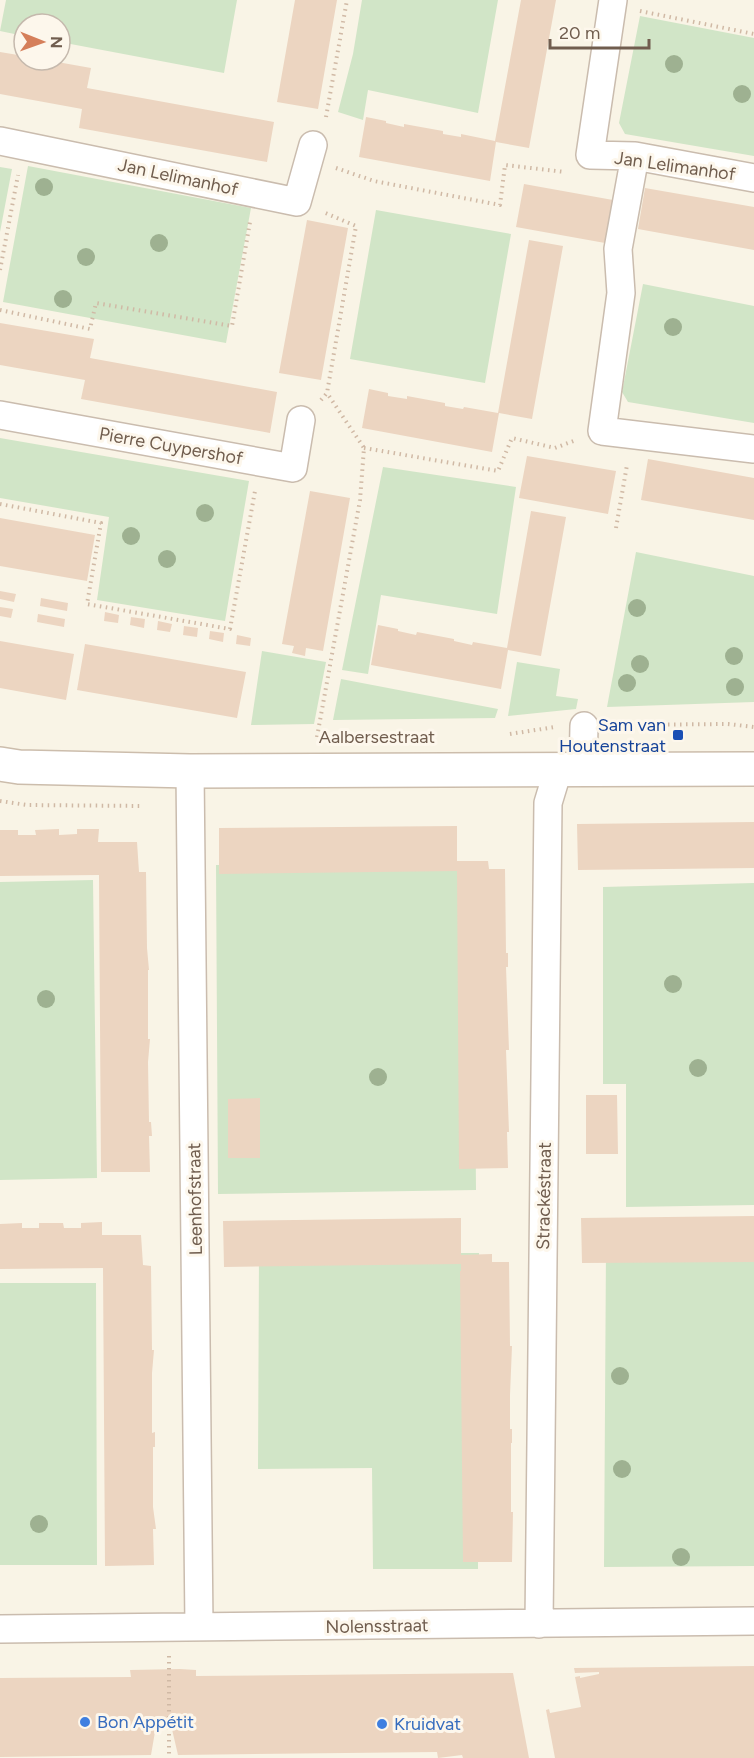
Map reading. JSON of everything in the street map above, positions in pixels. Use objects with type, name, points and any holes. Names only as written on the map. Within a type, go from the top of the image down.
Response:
[{"type":"street","name":"Jan Lelimanhof","points":[[612,8],[590,155],[635,156],[754,177]]},
{"type":"street","name":"Jan Lelimanhof","points":[[12,143],[297,202]]},
{"type":"street","points":[[297,202],[310,151]]},
{"type":"street","points":[[635,156],[618,249],[621,294],[602,431],[754,449]]},
{"type":"street","name":"Pierre Cuypershof","points":[[0,415],[293,468],[301,420]]},
{"type":"street","name":"Strackéstraat","points":[[539,1624],[548,803],[571,770],[584,726]]},
{"type":"street","name":"Aalbersestraat","points":[[0,764],[19,767],[190,771],[754,769]]},
{"type":"street","name":"Leenhofstraat","points":[[190,771],[199,1627]]},
{"type":"street","name":"Nolensstraat","points":[[0,1629],[754,1621]]},
{"type":"path","points":[[347,0],[325,123],[310,151],[374,181],[500,205],[505,165],[585,174],[590,155]]},
{"type":"path","points":[[612,8],[754,34]]},
{"type":"path","points":[[0,270],[12,143]]},
{"type":"path","points":[[0,310],[90,329],[96,303],[232,326],[255,193]]},
{"type":"path","points":[[297,202],[356,226],[327,393],[301,420]]},
{"type":"path","points":[[317,737],[360,500],[364,448],[327,393]]},
{"type":"path","points":[[364,448],[498,471],[512,438],[555,448],[602,431]]},
{"type":"path","points":[[616,528],[632,435]]},
{"type":"path","points":[[0,504],[101,523],[87,604],[230,629],[260,462]]},
{"type":"path","points":[[509,734],[561,726],[729,724],[754,727]]},
{"type":"path","name":"Aalbersestraat","points":[[306,737],[328,737]]},
{"type":"path","points":[[168,1628],[170,1758]]},
{"type":"green space","points":[[6,0],[237,0],[224,73],[72,44],[72,12],[12,12],[12,34],[0,31]]},
{"type":"green space","points":[[362,0],[498,0],[478,113],[368,90],[363,120],[338,112],[353,54]]},
{"type":"green space","points":[[640,16],[754,38],[754,156],[625,134],[619,123]]},
{"type":"green space","points":[[28,166],[251,208],[226,343],[3,302]]},
{"type":"green space","points":[[0,167],[12,169],[0,232]]},
{"type":"green space","points":[[376,210],[511,234],[485,383],[350,359]]},
{"type":"green space","points":[[643,284],[754,306],[754,423],[628,402],[622,392]]},
{"type":"green space","points":[[0,438],[249,481],[225,621],[97,600],[109,517],[0,498]]},
{"type":"green space","points":[[383,467],[516,487],[497,614],[381,595],[368,674],[342,670]]},
{"type":"green space","points":[[636,552],[754,576],[754,702],[607,707]]},
{"type":"green space","points":[[262,651],[326,662],[314,724],[251,725]]},
{"type":"green space","points":[[517,662],[560,669],[556,696],[578,699],[576,709],[508,716]]},
{"type":"green space","points":[[341,679],[498,709],[495,718],[333,720]]},
{"type":"green space","points":[[216,865],[473,865],[476,1190],[218,1194]]},
{"type":"green space","points":[[93,880],[97,1178],[0,1180],[0,882]]},
{"type":"green space","points":[[754,883],[754,1205],[626,1207],[626,1084],[603,1084],[603,887]]},
{"type":"green space","points":[[754,1247],[754,1566],[604,1567],[606,1248]]},
{"type":"green space","points":[[259,1253],[479,1253],[478,1569],[373,1569],[372,1468],[258,1469]]},
{"type":"green space","points":[[0,1283],[96,1283],[97,1565],[0,1565]]},
{"type":"building","points":[[295,0],[337,0],[318,109],[277,102]]},
{"type":"building","points":[[521,0],[556,0],[529,148],[496,142],[490,181],[359,157],[366,117],[404,127],[404,124],[443,131],[443,134],[461,137],[461,134],[495,141]]},
{"type":"building","points":[[0,52],[12,54],[12,72],[72,72],[72,65],[91,68],[87,88],[274,122],[267,162],[79,128],[82,109],[0,94]]},
{"type":"building","points":[[524,184],[613,200],[605,243],[516,227]]},
{"type":"building","points":[[645,188],[754,207],[754,250],[638,229]]},
{"type":"building","points":[[307,220],[348,228],[321,380],[279,373]]},
{"type":"building","points":[[529,240],[563,246],[532,419],[499,413],[492,452],[362,428],[369,389],[388,393],[388,396],[407,399],[407,396],[445,403],[445,406],[498,413]]},
{"type":"building","points":[[0,323],[94,339],[90,358],[277,392],[270,433],[81,399],[85,380],[0,365]]},
{"type":"building","points":[[527,456],[616,471],[608,514],[519,498]]},
{"type":"building","points":[[648,459],[754,478],[754,520],[641,500]]},
{"type":"building","points":[[310,491],[350,498],[323,651],[306,648],[305,656],[292,653],[294,646],[282,644]]},
{"type":"building","points":[[531,511],[566,517],[541,656],[508,650],[501,689],[371,665],[378,625],[416,635],[417,632],[454,639],[454,641],[472,645],[473,642],[507,648]]},
{"type":"building","points":[[0,518],[95,535],[87,581],[0,566]]},
{"type":"building","points":[[0,591],[16,594],[14,602],[0,599]]},
{"type":"building","points":[[41,598],[68,603],[67,611],[40,606]]},
{"type":"building","points":[[0,607],[13,609],[11,618],[0,616]]},
{"type":"building","points":[[105,612],[119,615],[118,623],[104,621]]},
{"type":"building","points":[[38,614],[65,619],[64,627],[37,622]]},
{"type":"building","points":[[131,617],[145,619],[144,628],[130,625]]},
{"type":"building","points":[[158,621],[172,624],[170,632],[157,630]]},
{"type":"building","points":[[184,626],[198,628],[197,637],[183,635]]},
{"type":"building","points":[[210,631],[224,633],[223,642],[209,639]]},
{"type":"building","points":[[237,635],[251,638],[250,646],[236,644]]},
{"type":"building","points":[[0,641],[74,654],[66,700],[0,688]]},
{"type":"building","points":[[85,644],[246,672],[237,718],[77,690]]},
{"type":"building","points":[[754,822],[754,868],[578,870],[577,824]]},
{"type":"building","points":[[457,826],[457,861],[488,861],[489,869],[505,869],[509,1050],[506,1050],[508,1168],[459,1169],[457,871],[219,874],[219,828]]},
{"type":"building","points":[[59,829],[59,835],[77,834],[77,829],[99,829],[98,842],[137,842],[139,872],[146,872],[149,970],[148,1039],[150,1039],[149,1122],[151,1122],[152,1136],[149,1136],[150,1172],[101,1172],[99,875],[0,876],[0,830],[18,830],[18,835],[36,835],[35,830]]},
{"type":"building","points":[[586,1095],[617,1095],[618,1154],[586,1154]]},
{"type":"building","points":[[260,1098],[260,1158],[228,1158],[228,1099]]},
{"type":"building","points":[[754,1216],[754,1262],[582,1263],[581,1218]]},
{"type":"building","points":[[461,1218],[461,1255],[492,1254],[492,1262],[509,1262],[510,1346],[512,1346],[510,1429],[512,1429],[512,1562],[463,1562],[461,1264],[224,1267],[223,1221]]},
{"type":"building","points":[[102,1222],[102,1235],[141,1235],[143,1265],[151,1266],[152,1350],[154,1350],[152,1433],[155,1432],[153,1507],[156,1529],[153,1529],[154,1565],[105,1566],[103,1268],[0,1269],[0,1224],[22,1223],[22,1228],[39,1228],[39,1223],[63,1223],[64,1228],[81,1228],[81,1223]]},
{"type":"building","points":[[754,1666],[754,1758],[555,1758],[546,1710],[549,1709],[550,1713],[581,1707],[575,1677],[599,1674],[599,1672],[575,1673],[574,1668]]},
{"type":"building","points":[[130,1670],[196,1670],[196,1676],[513,1673],[529,1758],[463,1758],[462,1755],[438,1758],[437,1752],[178,1755],[171,1725],[156,1726],[151,1755],[0,1757],[0,1678],[131,1677]]},
{"type":"place","name":"Sam van Houtenstraat","points":[[678,735]]},
{"type":"place","name":"Bon Appétit","points":[[85,1722]]},
{"type":"place","name":"Kruidvat","points":[[382,1724]]}]
